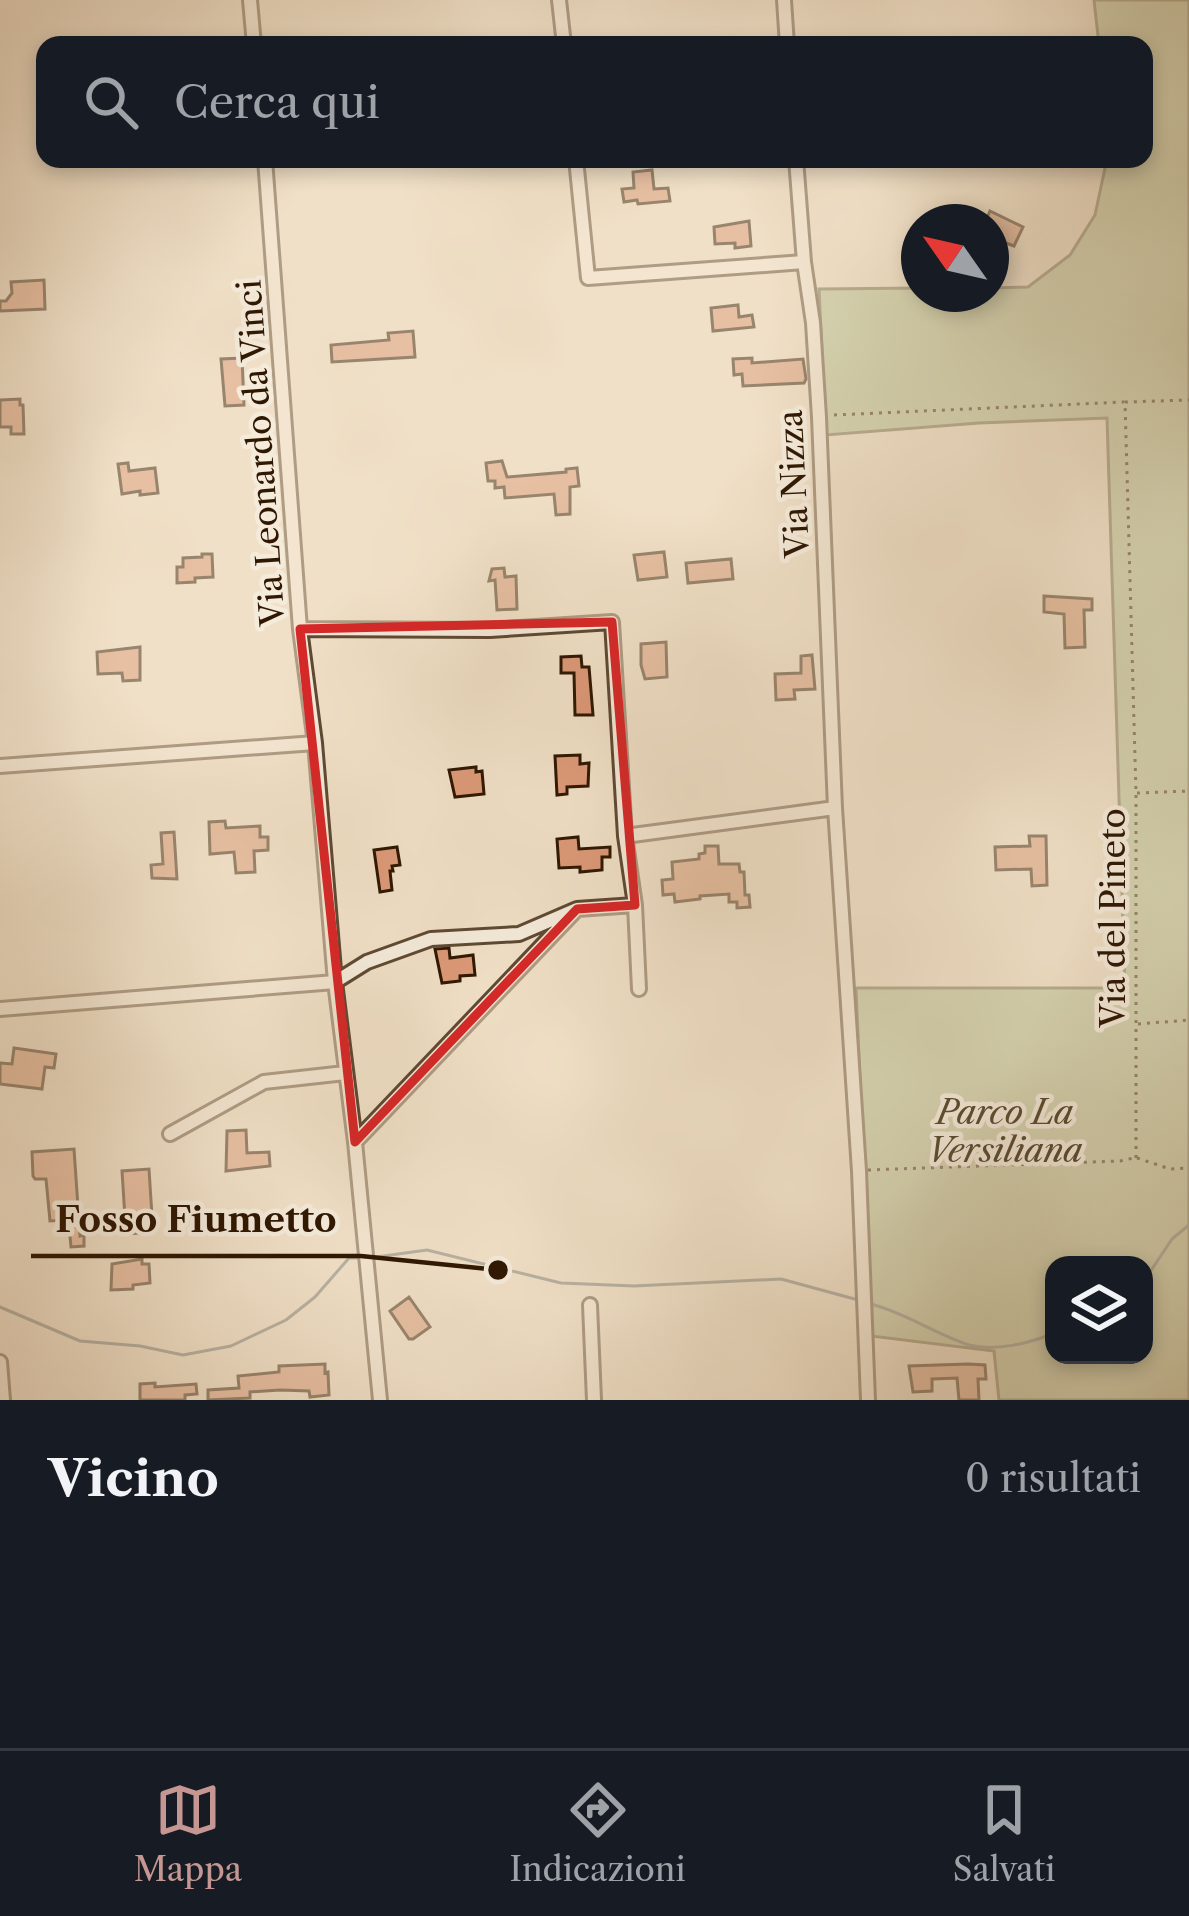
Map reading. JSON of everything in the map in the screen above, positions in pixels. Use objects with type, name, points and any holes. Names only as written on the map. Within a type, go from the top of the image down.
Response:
[{"type":"street","points":[[250,0],[253,36]]},
{"type":"street","points":[[559,0],[563,36]]},
{"type":"street","points":[[784,0],[786,36]]},
{"type":"street","name":"Via Leonardo da Vinci","points":[[266,168],[301,629],[380,1400]]},
{"type":"street","points":[[577,168],[588,278],[805,262]]},
{"type":"street","name":"Via Nizza","points":[[797,168],[819,417],[868,1400]]},
{"type":"street","points":[[301,629],[490,630],[612,622],[639,988]]},
{"type":"street","points":[[0,766],[315,743]]},
{"type":"street","points":[[625,836],[835,808]]},
{"type":"street","points":[[0,1009],[335,982],[367,962],[431,940],[519,934],[577,909],[634,905]]},
{"type":"street","points":[[355,1142],[577,909]]},
{"type":"street","points":[[170,1134],[264,1082],[345,1073]]},
{"type":"street","points":[[590,1305],[594,1400]]},
{"type":"street","points":[[0,1362],[3,1400]]},
{"type":"path","points":[[819,417],[1189,400]]},
{"type":"path","name":"Via del Pineto","points":[[1125,402],[1136,793],[1136,1158]]},
{"type":"path","points":[[1136,793],[1189,791]]},
{"type":"path","points":[[1138,1024],[1189,1020]]},
{"type":"path","points":[[859,1171],[1136,1158],[1150,1165],[1189,1168]]},
{"type":"highlighted area","points":[[612,622],[635,905],[577,909],[355,1142],[300,629]]},
{"type":"green space","name":"Parco La Versiliana","points":[[1094,0],[1189,0],[1189,1400],[999,1400],[994,1351],[871,1336],[856,988],[1125,988],[1107,418],[826,435],[819,289],[901,288],[901,312],[1009,312],[1009,288],[1028,287],[1070,255],[1095,215],[1105,168],[1153,168],[1153,36],[1098,36]]},
{"type":"building","points":[[652,170],[654,189],[668,188],[670,201],[624,202],[622,189],[634,188],[633,172]]},
{"type":"building","points":[[1009,220],[1023,227],[1014,246],[1009,244]]},
{"type":"building","points":[[749,221],[751,246],[715,244],[714,227]]},
{"type":"building","points":[[44,280],[45,309],[0,311],[0,301],[12,293],[11,282]]},
{"type":"building","points":[[738,305],[739,317],[752,315],[754,327],[713,331],[711,308]]},
{"type":"building","points":[[413,331],[415,357],[332,362],[331,345],[389,340],[388,333]]},
{"type":"building","points":[[242,358],[244,405],[225,406],[221,359]]},
{"type":"building","points":[[752,358],[752,363],[803,359],[806,379],[804,383],[743,386],[742,374],[734,375],[733,359]]},
{"type":"building","points":[[20,399],[24,434],[11,434],[11,427],[0,427],[0,400]]},
{"type":"building","points":[[502,461],[507,477],[577,468],[579,486],[570,487],[570,514],[556,515],[554,494],[505,498],[504,487],[495,488],[495,481],[488,481],[486,463]]},
{"type":"building","points":[[128,463],[129,471],[155,468],[158,493],[122,494],[118,464]]},
{"type":"building","points":[[664,552],[667,577],[638,580],[634,555]]},
{"type":"building","points":[[212,554],[213,577],[177,583],[177,567],[183,567],[183,558]]},
{"type":"building","points":[[731,559],[733,579],[688,583],[686,563]]},
{"type":"building","points":[[504,568],[505,577],[516,576],[517,609],[497,610],[495,580],[489,581],[492,569]]},
{"type":"building","points":[[1044,596],[1092,599],[1092,610],[1084,610],[1085,647],[1065,648],[1064,614],[1044,612]]},
{"type":"building","points":[[666,642],[667,677],[645,679],[641,644]]},
{"type":"building","points":[[140,647],[140,680],[123,681],[122,673],[98,674],[97,652]]},
{"type":"building","points":[[812,655],[815,689],[794,690],[795,699],[776,700],[775,674],[801,673],[801,656]]},
{"type":"building","points":[[581,656],[582,667],[589,667],[593,715],[575,715],[574,673],[561,673],[561,657]]},
{"type":"building","points":[[580,755],[580,764],[589,763],[588,786],[567,787],[567,794],[557,795],[555,756]]},
{"type":"building","points":[[476,767],[476,772],[482,771],[484,794],[455,797],[449,770]]},
{"type":"building","points":[[225,821],[226,828],[260,826],[260,837],[268,837],[268,850],[254,851],[255,872],[236,873],[234,852],[210,854],[209,822]]},
{"type":"building","points":[[174,832],[177,879],[152,878],[151,865],[163,864],[161,833]]},
{"type":"building","points":[[1029,836],[1046,836],[1047,885],[1032,886],[1031,869],[996,870],[995,847],[1030,846]]},
{"type":"building","points":[[578,837],[579,849],[610,847],[610,857],[602,857],[602,870],[559,868],[557,839]]},
{"type":"building","points":[[705,846],[718,846],[719,864],[739,864],[750,907],[737,908],[737,902],[729,902],[729,894],[675,902],[674,894],[663,895],[662,880],[673,879],[672,862],[699,859]]},
{"type":"building","points":[[397,847],[400,865],[390,871],[392,890],[380,892],[374,850]]},
{"type":"building","points":[[449,948],[450,958],[473,955],[475,975],[442,983],[435,949]]},
{"type":"building","points":[[14,1048],[56,1054],[54,1068],[45,1067],[42,1089],[0,1084],[0,1063],[12,1064]]},
{"type":"building","points":[[246,1130],[247,1153],[269,1152],[270,1166],[226,1171],[227,1131]]},
{"type":"building","points":[[74,1149],[84,1246],[71,1247],[66,1220],[50,1221],[46,1179],[33,1176],[32,1152]]},
{"type":"building","points":[[149,1169],[153,1232],[126,1234],[122,1171]]},
{"type":"building","points":[[142,1259],[142,1264],[149,1264],[150,1283],[111,1290],[112,1264]]},
{"type":"building","points":[[409,1297],[430,1327],[413,1339],[390,1311]]},
{"type":"building","points":[[325,1364],[329,1395],[310,1397],[309,1391],[280,1390],[250,1392],[250,1398],[208,1400],[208,1390],[239,1388],[238,1376],[279,1372],[279,1366]]},
{"type":"building","points":[[985,1365],[986,1379],[978,1379],[979,1400],[959,1400],[957,1378],[932,1379],[932,1391],[913,1392],[909,1366]]},
{"type":"building","points":[[155,1383],[155,1387],[196,1384],[197,1394],[185,1395],[185,1400],[140,1400],[140,1384]]},
{"type":"waterway","points":[[1153,1268],[1172,1239],[1189,1225]]},
{"type":"waterway","points":[[369,1258],[427,1250],[561,1283],[634,1286],[781,1279],[862,1301]]},
{"type":"waterway","points":[[0,1307],[80,1341],[183,1355],[231,1346],[286,1320],[315,1297],[349,1258],[360,1258]]},
{"type":"waterway","points":[[871,1304],[979,1347],[1045,1336]]},
{"type":"place","name":"Fosso Fiumetto","points":[[498,1270]]}]
